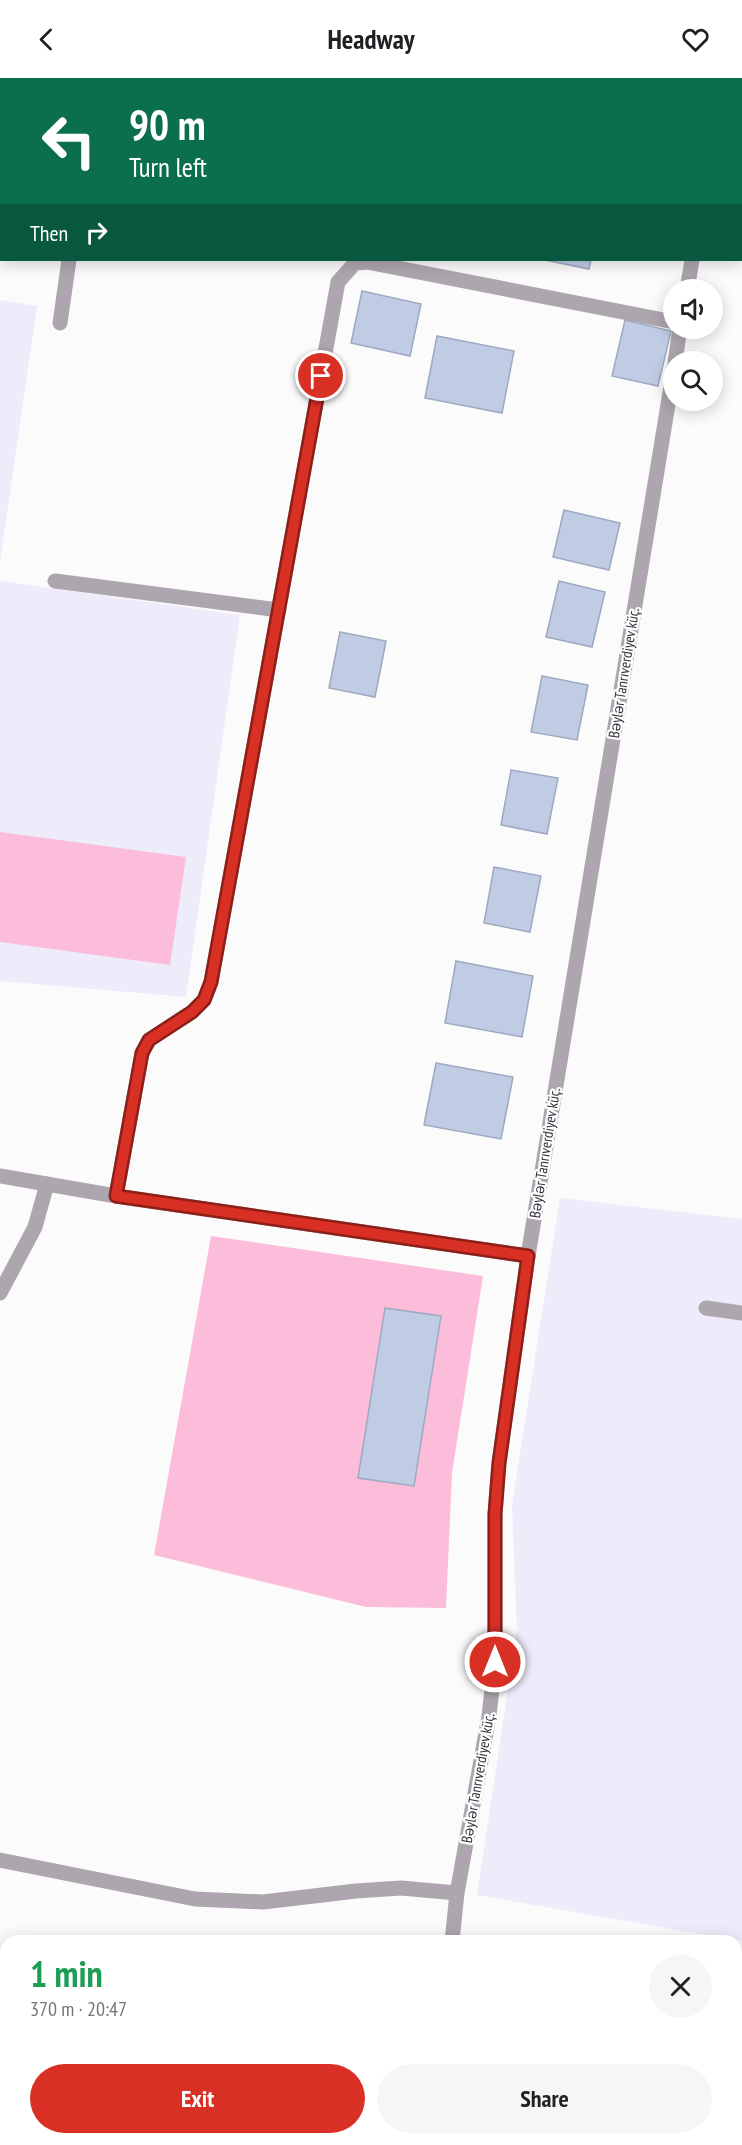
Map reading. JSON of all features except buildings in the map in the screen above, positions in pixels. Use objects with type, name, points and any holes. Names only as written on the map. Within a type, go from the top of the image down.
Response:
[{"type":"street","points":[[60,323],[69,261]]},
{"type":"street","points":[[116,1196],[142,1053],[149,1040],[192,1012],[204,1000],[211,982],[338,282],[354,261],[368,262],[663,320]]},
{"type":"street","points":[[689,279],[692,261]]},
{"type":"street","name":"Bəylər Tanrıverdiyev küç.","points":[[453,1935],[457,1893],[489,1716],[494,1673],[496,1504],[499,1463],[528,1256],[667,411]]},
{"type":"street","points":[[55,581],[279,610]]},
{"type":"street","points":[[0,1176],[116,1196],[528,1256]]},
{"type":"street","points":[[0,1293],[35,1227],[47,1184]]},
{"type":"street","points":[[706,1308],[742,1312]]},
{"type":"street","points":[[0,1860],[195,1899],[262,1902],[356,1890],[401,1888],[457,1893]]},
{"type":"shaded area","points":[[0,300],[37,306],[0,562]]},
{"type":"shaded area","points":[[0,581],[240,615],[186,997],[0,981]]},
{"type":"shaded area","points":[[0,832],[186,857],[170,965],[0,942]]},
{"type":"shaded area","points":[[560,1198],[742,1219],[742,1935],[707,1935],[477,1895],[517,1630],[512,1505]]},
{"type":"shaded area","points":[[211,1236],[483,1276],[452,1473],[446,1608],[366,1607],[154,1555]]},
{"type":"route","points":[[321,376],[211,982],[204,1000],[192,1012],[149,1040],[142,1053],[116,1196],[528,1256],[496,1497],[495,1662]]}]
